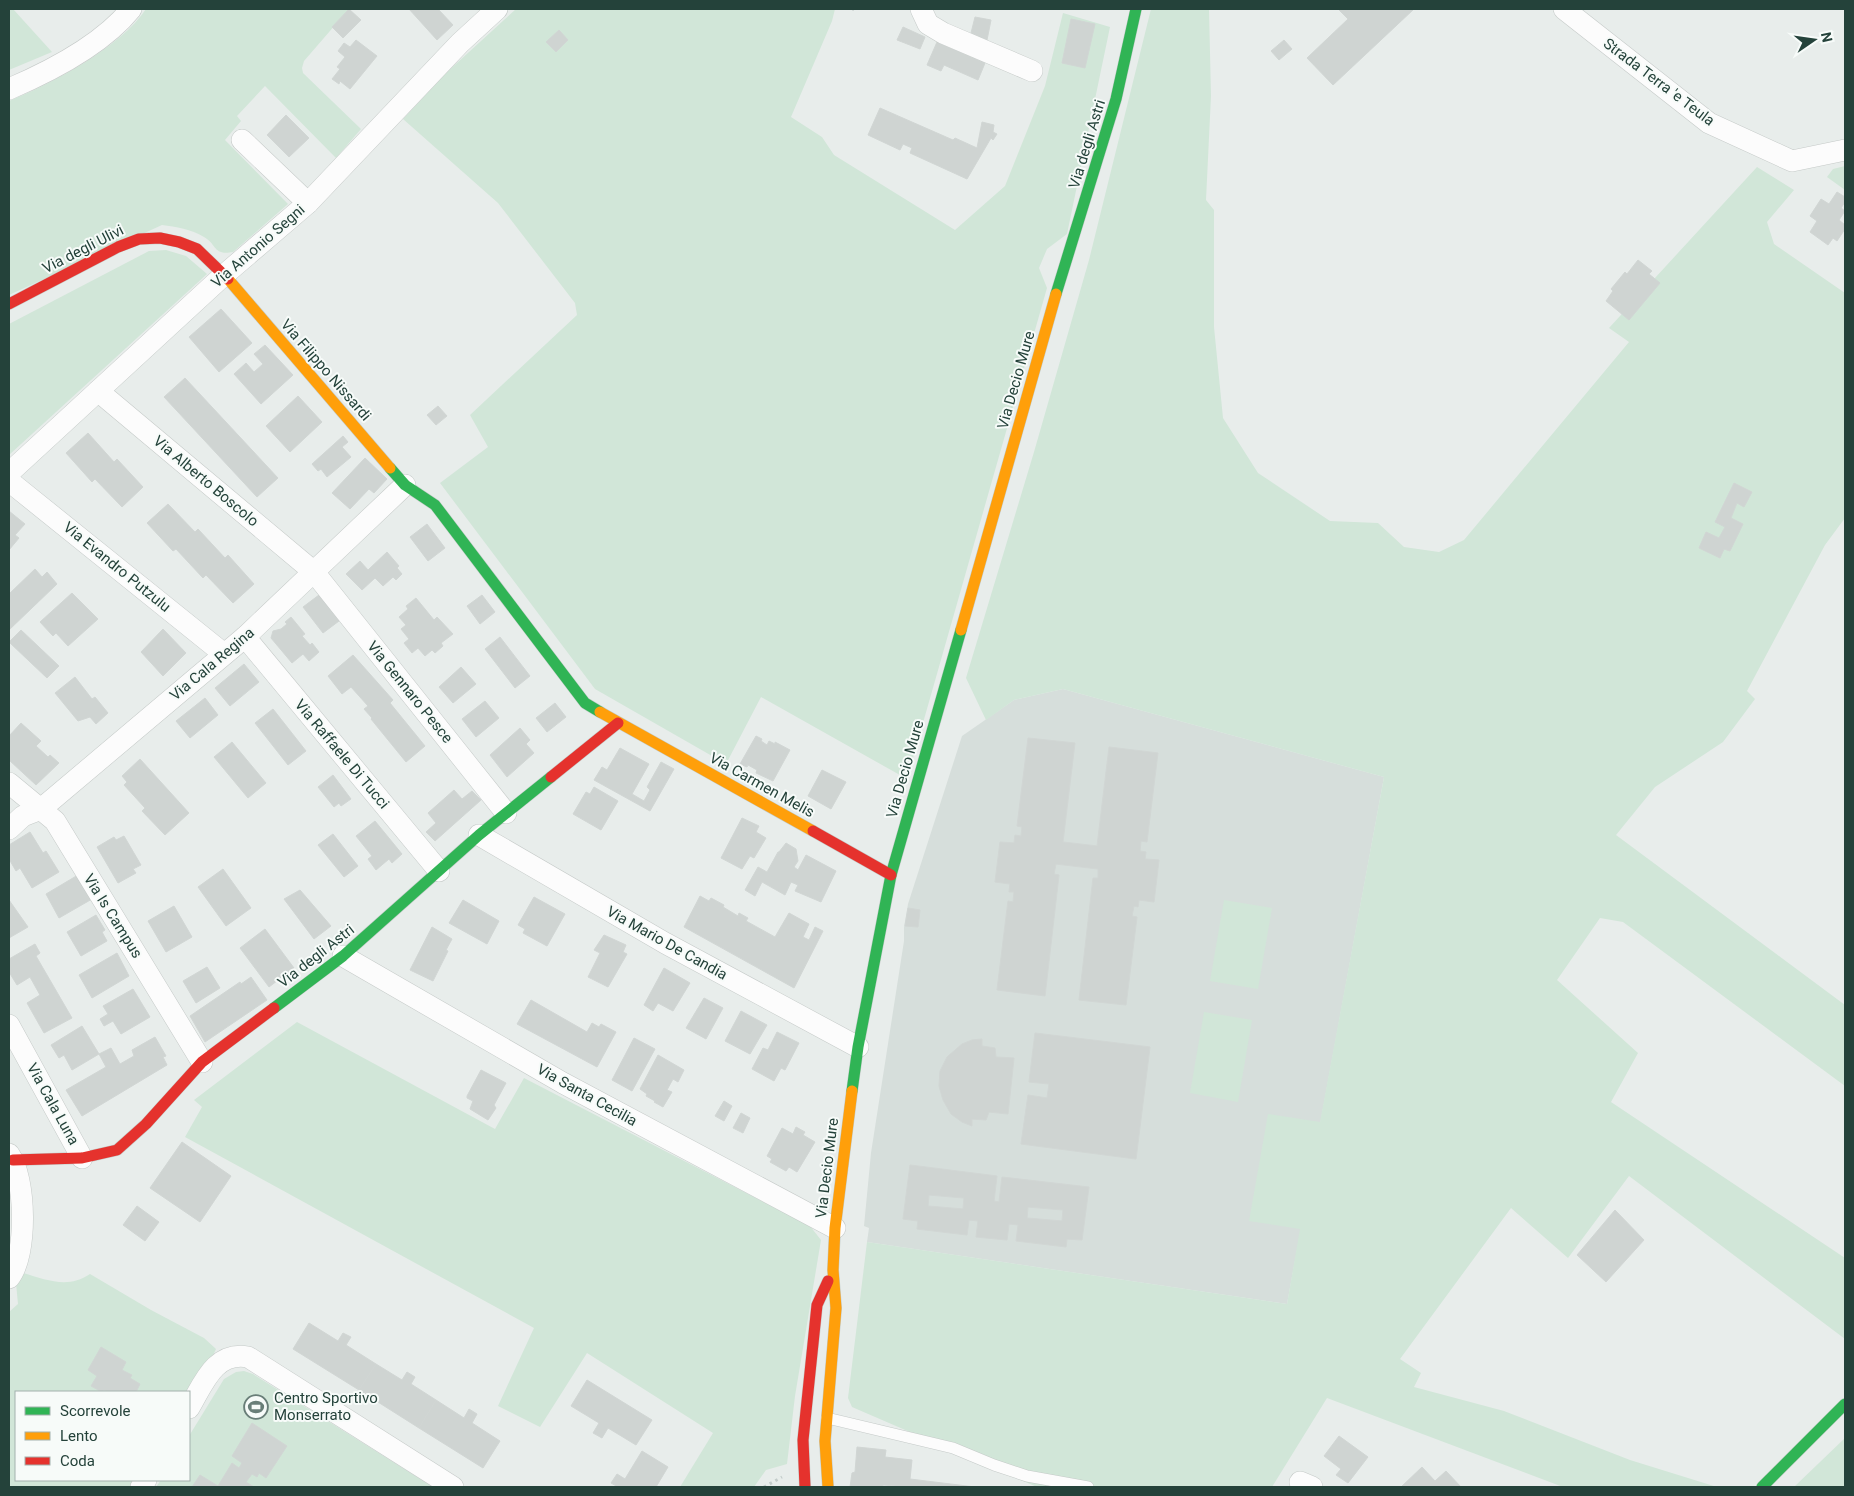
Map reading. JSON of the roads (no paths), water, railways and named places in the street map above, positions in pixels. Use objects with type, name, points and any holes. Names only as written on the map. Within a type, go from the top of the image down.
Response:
[{"type":"street","points":[[9,89],[37,77],[102,37],[120,22],[131,9]]},
{"type":"street","name":"Via Antonio Segni","points":[[9,473],[224,275],[308,203],[460,43],[497,9]]},
{"type":"street","points":[[921,9],[928,24],[943,33],[1032,71]]},
{"type":"street","name":"Via degli Astri","points":[[1058,287],[1116,99],[1136,9]]},
{"type":"street","name":"Strada Terra 'e Teula","points":[[1564,9],[1709,123],[1792,161],[1845,150]]},
{"type":"street","points":[[242,140],[308,203]]},
{"type":"street","name":"Via degli Ulivi","points":[[9,304],[118,247],[139,239],[160,238],[179,242],[197,249],[224,275]]},
{"type":"street","name":"Via Filippo Nissardi","points":[[224,275],[405,485],[435,505],[585,703],[618,723]]},
{"type":"street","name":"Via Decio Mure","points":[[828,1487],[826,1441],[836,1308],[833,1270],[835,1228],[858,1047],[891,875],[1058,287]]},
{"type":"street","name":"Via Alberto Boscolo","points":[[98,391],[314,572]]},
{"type":"street","name":"Via Evandro Putzulu","points":[[9,481],[224,654]]},
{"type":"street","name":"Via Cala Regina","points":[[9,829],[24,816],[41,809],[245,637],[405,485]]},
{"type":"street","name":"Via Gennaro Pesce","points":[[314,572],[506,813]]},
{"type":"street","name":"Via Raffaele Di Tucci","points":[[245,637],[439,871]]},
{"type":"street","name":"Via degli Astri","points":[[11,1157],[82,1158],[117,1150],[146,1124],[202,1062],[343,956],[479,835],[618,723]]},
{"type":"street","name":"Via Carmen Melis","points":[[618,723],[891,875]]},
{"type":"street","name":"Via Is Campus","points":[[9,782],[54,821],[202,1062]]},
{"type":"street","name":"Via Mario De Candia","points":[[479,835],[665,943],[858,1047]]},
{"type":"street","name":"Via Santa Cecilia","points":[[343,956],[563,1084],[835,1228]]},
{"type":"street","name":"Via Cala Luna","points":[[9,1024],[82,1158]]},
{"type":"street","points":[[9,1278],[14,1272],[23,1230],[22,1196],[11,1157]]},
{"type":"street","name":"Via Decio Mure","points":[[805,1487],[803,1440],[817,1305],[833,1270]]},
{"type":"street","points":[[190,1406],[214,1367],[225,1359],[237,1355],[248,1357],[453,1487]]},
{"type":"street","points":[[1762,1487],[1845,1404]]},
{"type":"lane","points":[[827,1418],[954,1448],[994,1466],[1027,1476],[1088,1487]]},
{"type":"place","name":"Centro Sportivo Monserrato","points":[[256,1407]]}]
